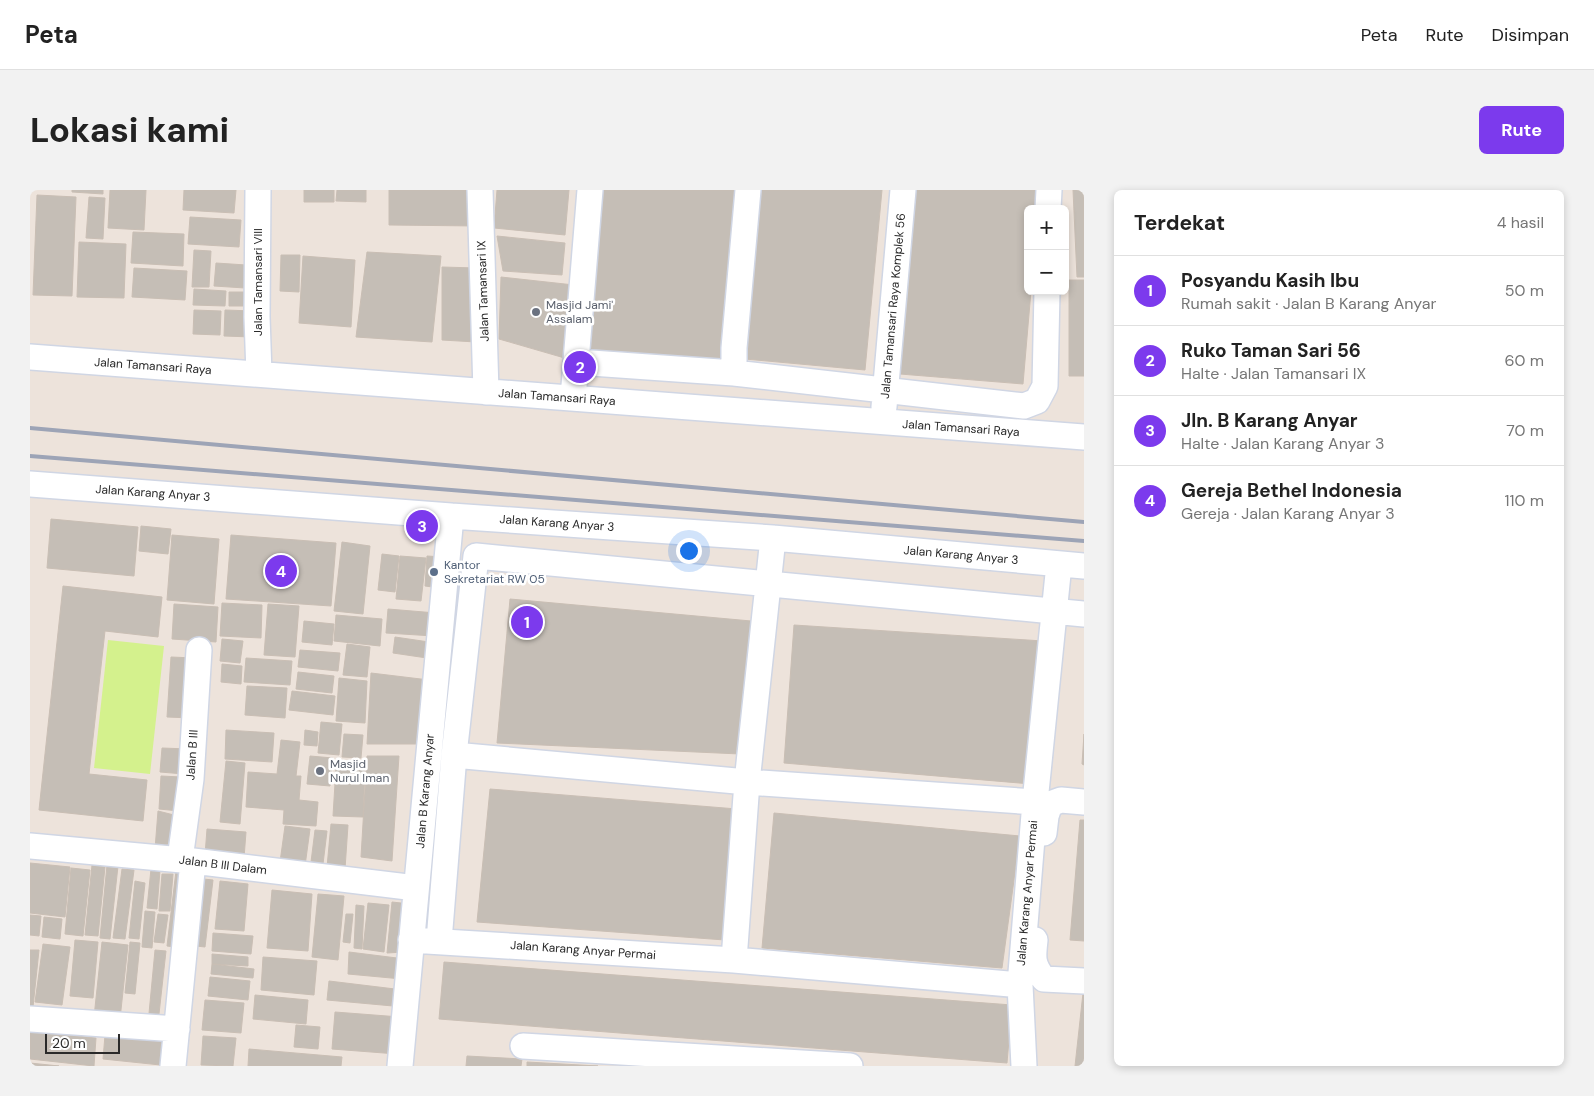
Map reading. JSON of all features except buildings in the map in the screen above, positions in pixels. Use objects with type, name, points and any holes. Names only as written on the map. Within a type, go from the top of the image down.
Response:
[{"type":"street","name":"Jalan Tamansari VIII","points":[[258,190],[257,317],[259,374]]},
{"type":"street","name":"Jalan Tamansari IX","points":[[480,190],[486,392]]},
{"type":"street","points":[[573,398],[590,190]]},
{"type":"street","points":[[734,373],[734,348],[748,190]]},
{"type":"street","name":"Jalan Tamansari Raya Komplek 56","points":[[882,422],[903,190]]},
{"type":"street","points":[[1048,190],[1048,205]]},
{"type":"street","points":[[577,362],[734,373],[1024,406],[1037,401],[1045,386],[1047,295]]},
{"type":"street","name":"Jalan Tamansari Raya","points":[[30,357],[1084,437]]},
{"type":"street","name":"Jalan Karang Anyar 3","points":[[30,484],[773,538],[1084,566]]},
{"type":"street","name":"Jalan B Karang Anyar","points":[[400,1066],[427,941],[416,888],[451,516]]},
{"type":"street","points":[[734,960],[747,782],[773,538]]},
{"type":"street","points":[[427,941],[454,755],[476,556],[768,583],[1055,613],[1084,614]]},
{"type":"street","points":[[1035,802],[1059,564]]},
{"type":"street","name":"Jalan B III","points":[[173,1066],[177,1030],[199,650]]},
{"type":"street","name":"Jalan Karang Anyar Permai","points":[[427,941],[734,960],[1020,985],[1035,802],[747,782],[454,755]]},
{"type":"street","points":[[1084,802],[1062,800],[1050,804],[1046,816],[1033,958],[1036,969],[1044,979],[1084,981]]},
{"type":"street","name":"Jalan B III Dalam","points":[[30,846],[186,860],[416,888]]},
{"type":"street","points":[[1020,985],[1024,1066]]},
{"type":"street","points":[[30,1019],[177,1030]]},
{"type":"street","points":[[523,1046],[850,1066]]},
{"type":"green space","points":[[108,640],[164,646],[150,774],[94,768]]},
{"type":"railway","points":[[30,428],[1084,522]]},
{"type":"railway","points":[[30,456],[1084,541]]},
{"type":"place","name":"Masjid Jami' Assalam","points":[[536,312]]},
{"type":"place","name":"Ruko Taman Sari 56","points":[[580,367]]},
{"type":"place","name":"Jln. B Karang Anyar","points":[[422,526]]},
{"type":"place","name":"Gereja Bethel Indonesia","points":[[281,571]]},
{"type":"place","name":"Kantor Sekretariat RW 05","points":[[434,572]]},
{"type":"place","name":"Posyandu Kasih Ibu","points":[[527,622]]},
{"type":"place","name":"Masjid Nurul Iman","points":[[320,771]]}]
